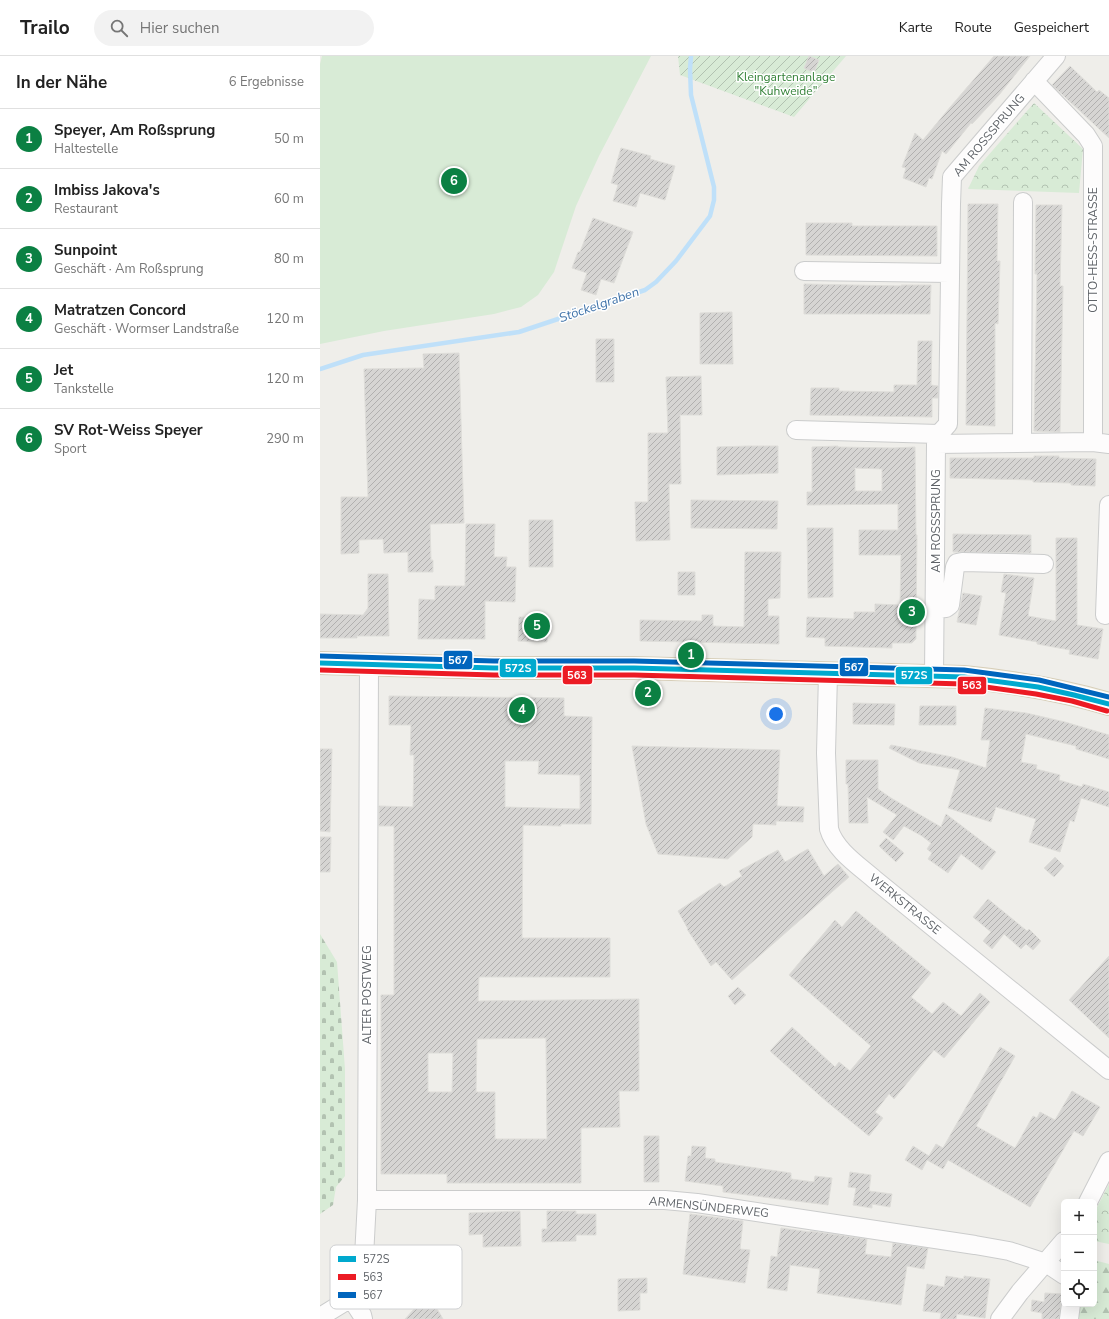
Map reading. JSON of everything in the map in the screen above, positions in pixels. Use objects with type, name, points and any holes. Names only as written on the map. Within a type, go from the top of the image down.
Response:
[{"type":"main road","points":[[320,663],[494,668],[634,668],[964,677],[1025,684],[1067,692],[1109,704]]},
{"type":"street","name":"AM ROSSSPRUNG","points":[[934,676],[938,438],[948,424],[952,177],[1056,56]]},
{"type":"street","name":"OTTO-HESS-STRASSE","points":[[938,438],[1022,443],[1101,443],[1094,146],[1086,134],[1034,81]]},
{"type":"street","points":[[1022,443],[1023,202]]},
{"type":"street","points":[[804,271],[950,273]]},
{"type":"street","points":[[796,430],[938,438]]},
{"type":"street","points":[[1105,616],[1109,506]]},
{"type":"street","name":"AM ROSSSPRUNG","points":[[935,609],[946,608],[950,605],[955,567],[957,563],[1044,564]]},
{"type":"street","name":"ALTER POSTWEG","points":[[365,1245],[367,1200],[369,664]]},
{"type":"street","name":"WERKSTRASSE","points":[[828,674],[826,753],[829,829],[832,838],[844,852],[874,879],[1109,1070]]},
{"type":"street","points":[[1090,1199],[1109,1161]]},
{"type":"street","name":"ARMENSÜNDERWEG","points":[[367,1200],[664,1200],[698,1203],[975,1244],[1046,1263],[1061,1273]]},
{"type":"street","points":[[1000,1319],[1020,1292],[1061,1245]]},
{"type":"street","points":[[1069,1319],[1071,1307]]},
{"type":"street","points":[[320,1317],[333,1309]]},
{"type":"street","points":[[358,1309],[363,1319]]},
{"type":"green space","points":[[322,56],[651,56],[599,156],[576,206],[554,272],[538,295],[521,307],[494,314],[384,331],[320,344],[320,64]]},
{"type":"green space","name":"Kleingartenanlage \"Kuhweide\"","points":[[678,56],[846,56],[794,117],[680,75]]},
{"type":"green space","points":[[1034,103],[1083,149],[1079,193],[968,189],[979,166]]},
{"type":"green space","points":[[320,934],[337,962],[345,1069],[345,1176],[336,1187],[333,1205],[320,1214]]},
{"type":"green space","points":[[1109,1184],[1109,1244],[1097,1242],[1097,1207]]},
{"type":"green space","points":[[1097,1261],[1109,1264],[1109,1319],[1076,1319],[1077,1307],[1097,1307]]},
{"type":"building","points":[[809,56],[819,60],[814,73],[804,68]]},
{"type":"building","points":[[994,56],[1030,56],[999,95],[972,124],[971,123],[946,154],[942,151],[932,179],[929,178],[926,187],[903,178],[906,168],[902,167],[915,133],[923,140]]},
{"type":"building","points":[[1070,66],[1097,92],[1099,90],[1109,98],[1109,138],[1052,85]]},
{"type":"building","points":[[621,148],[651,156],[650,159],[675,166],[665,200],[640,193],[636,207],[613,201],[618,185],[611,183]]},
{"type":"building","points":[[968,204],[998,204],[997,261],[1000,261],[998,324],[995,323],[995,426],[966,425]]},
{"type":"building","points":[[1036,205],[1062,205],[1060,286],[1063,286],[1060,432],[1034,431],[1037,274],[1035,274]]},
{"type":"building","points":[[593,218],[633,232],[614,283],[601,279],[596,295],[581,290],[587,273],[572,268]]},
{"type":"building","points":[[806,223],[852,223],[852,226],[937,226],[937,256],[806,255]]},
{"type":"building","points":[[804,284],[901,286],[931,285],[930,314],[804,314]]},
{"type":"building","points":[[732,312],[733,364],[700,364],[700,313]]},
{"type":"building","points":[[596,339],[614,339],[614,382],[596,382]]},
{"type":"building","points":[[918,341],[932,341],[931,385],[938,386],[938,398],[932,398],[932,417],[810,415],[811,388],[839,388],[839,391],[894,392],[894,385],[917,385]]},
{"type":"building","points":[[459,353],[464,523],[430,524],[431,560],[433,560],[433,572],[408,572],[408,552],[384,553],[383,539],[359,540],[359,553],[341,554],[341,497],[368,497],[364,369],[424,368],[423,354]]},
{"type":"building","points":[[701,376],[702,415],[680,415],[681,484],[669,484],[670,540],[636,541],[635,502],[648,502],[648,433],[668,433],[666,377]]},
{"type":"building","points":[[778,446],[778,473],[717,475],[717,447]]},
{"type":"building","points":[[812,447],[915,447],[917,535],[916,639],[912,643],[892,643],[892,648],[825,646],[825,638],[806,637],[807,617],[854,619],[854,612],[875,612],[875,604],[900,605],[901,555],[859,555],[859,530],[898,530],[898,504],[807,505],[807,492],[812,492]],"holes":[[[855,468],[882,469],[882,491],[855,491]]]},
{"type":"building","points":[[1034,456],[1059,456],[1059,458],[1096,459],[1095,486],[1071,485],[1071,483],[1033,482],[1033,480],[950,478],[950,458],[1034,458]]},
{"type":"building","points":[[691,500],[778,501],[777,529],[691,528]]},
{"type":"building","points":[[529,520],[553,520],[553,567],[529,567]]},
{"type":"building","points":[[466,524],[495,524],[494,557],[507,557],[506,567],[516,567],[515,602],[485,601],[485,639],[418,639],[419,599],[435,600],[435,586],[465,586]]},
{"type":"building","points":[[807,528],[833,528],[833,597],[808,598]]},
{"type":"building","points":[[953,534],[1031,535],[1031,553],[953,552]]},
{"type":"building","points":[[1056,538],[1077,538],[1077,625],[1103,629],[1098,659],[1069,654],[1070,650],[1037,644],[1037,642],[999,635],[1006,593],[1001,592],[1004,574],[1034,578],[1028,616],[1056,621]]},
{"type":"building","points":[[745,552],[781,552],[780,598],[768,599],[768,616],[779,616],[779,644],[640,641],[640,620],[702,621],[702,615],[713,615],[713,626],[744,627]]},
{"type":"building","points":[[678,572],[695,572],[695,595],[678,595]]},
{"type":"building","points":[[368,574],[388,574],[389,636],[320,638],[320,614],[363,615],[368,608]]},
{"type":"building","points":[[963,593],[982,596],[976,625],[957,622]]},
{"type":"building","points":[[519,617],[548,618],[547,642],[518,641]]},
{"type":"building","points":[[389,696],[564,698],[564,716],[592,717],[591,824],[561,824],[561,826],[523,825],[522,938],[610,938],[610,977],[479,977],[478,1001],[639,999],[639,1091],[619,1091],[620,1127],[581,1128],[581,1183],[447,1183],[447,1174],[381,1174],[381,995],[394,995],[394,826],[379,826],[379,806],[413,807],[414,755],[410,755],[411,725],[389,725]],"holes":[[[505,761],[539,761],[538,774],[580,775],[580,809],[505,807]],[[546,1038],[547,1139],[495,1139],[495,1092],[476,1092],[477,1039]],[[428,1053],[453,1053],[452,1092],[428,1092]]]},
{"type":"building","points":[[853,703],[895,704],[894,725],[853,724]]},
{"type":"building","points":[[920,706],[956,706],[956,725],[919,725]]},
{"type":"building","points":[[985,708],[1026,713],[1065,722],[1109,735],[1109,759],[1076,749],[1076,746],[1026,734],[1021,762],[1037,765],[1036,769],[1060,775],[1059,780],[1082,787],[1083,784],[1109,792],[1109,807],[1081,798],[1074,822],[1070,820],[1060,852],[1029,842],[1036,819],[996,807],[991,822],[948,808],[960,770],[919,763],[889,748],[891,745],[952,757],[986,768],[990,740],[981,740]]},
{"type":"building","points":[[632,746],[780,750],[777,806],[804,807],[803,822],[776,821],[776,825],[753,824],[752,837],[728,859],[658,854],[646,824]]},
{"type":"building","points":[[320,749],[332,749],[330,832],[320,831]]},
{"type":"building","points":[[846,760],[878,760],[878,789],[941,827],[946,814],[996,852],[982,870],[961,854],[948,873],[928,859],[932,853],[927,849],[931,843],[922,836],[904,826],[893,840],[883,832],[897,815],[867,797],[868,823],[849,823]]},
{"type":"building","points":[[320,837],[331,837],[330,872],[320,872]]},
{"type":"building","points":[[886,838],[904,853],[896,862],[879,846]]},
{"type":"building","points":[[808,849],[824,876],[838,864],[849,877],[732,980],[716,962],[711,966],[687,929],[678,911],[720,883],[724,887],[742,876],[739,871],[778,850],[785,862]]},
{"type":"building","points":[[1055,857],[1064,866],[1054,877],[1044,868]]},
{"type":"building","points":[[988,899],[1027,931],[1029,929],[1041,941],[1033,950],[1026,944],[1021,949],[1004,934],[992,949],[983,941],[991,932],[973,917]]},
{"type":"building","points":[[856,911],[931,973],[911,997],[932,1014],[943,1002],[961,1016],[980,993],[990,1002],[944,1058],[934,1050],[894,1099],[889,1094],[875,1112],[883,1118],[869,1136],[826,1101],[770,1051],[792,1027],[835,1067],[839,1062],[850,1071],[871,1046],[789,975],[835,920],[842,927]]},
{"type":"building","points":[[1109,956],[1109,1038],[1069,1000]]},
{"type":"building","points":[[738,987],[746,995],[735,1005],[728,996]]},
{"type":"building","points":[[1000,1047],[1015,1056],[976,1126],[1015,1148],[1033,1116],[1037,1118],[1040,1112],[1055,1120],[1072,1091],[1100,1107],[1083,1136],[1074,1131],[1030,1207],[948,1160],[943,1169],[927,1160],[922,1170],[905,1160],[913,1146],[929,1156],[936,1144],[943,1148]]},
{"type":"building","points":[[644,1136],[659,1136],[659,1182],[644,1182]]},
{"type":"building","points":[[692,1146],[706,1147],[705,1158],[715,1159],[715,1162],[791,1173],[791,1179],[814,1182],[815,1176],[832,1178],[828,1205],[723,1192],[723,1186],[685,1181],[688,1156],[691,1156]]},
{"type":"building","points":[[850,1172],[871,1175],[869,1191],[892,1194],[890,1207],[872,1204],[872,1208],[853,1205],[856,1188],[848,1187]]},
{"type":"building","points":[[520,1211],[521,1246],[483,1247],[483,1234],[469,1235],[469,1213]]},
{"type":"building","points":[[547,1211],[576,1211],[576,1214],[596,1214],[596,1235],[576,1235],[576,1241],[542,1242],[542,1229],[547,1229]]},
{"type":"building","points":[[690,1214],[743,1221],[740,1249],[750,1250],[745,1283],[683,1274]]},
{"type":"building","points":[[781,1228],[867,1239],[865,1254],[891,1257],[893,1243],[928,1248],[924,1269],[907,1266],[901,1305],[817,1293],[820,1269],[790,1265],[787,1291],[767,1288],[771,1256],[777,1257]]},
{"type":"building","points":[[946,1276],[964,1279],[964,1276],[990,1279],[985,1318],[957,1314],[956,1319],[940,1319],[941,1313],[923,1311],[927,1284],[944,1287]]},
{"type":"building","points":[[647,1278],[647,1293],[640,1293],[640,1310],[618,1311],[618,1279]]},
{"type":"building","points":[[1045,1293],[1061,1294],[1059,1319],[1042,1319],[1042,1313],[1031,1311],[1032,1300],[1044,1302]]},
{"type":"building","points":[[414,1309],[437,1309],[443,1319],[405,1319]]},
{"type":"waterway","name":"Stöckelgraben","points":[[320,369],[363,355],[519,332],[645,290],[656,282],[676,261],[710,216],[714,200],[714,187],[691,95],[691,56]]},
{"type":"transit line","name":"567","points":[[320,656],[494,661],[634,661],[964,670],[1039,680],[1109,697]]},
{"type":"transit line","name":"572S","points":[[320,663],[494,668],[634,668],[964,677],[1038,687],[1109,704]]},
{"type":"transit line","name":"563","points":[[320,670],[494,675],[634,675],[964,684],[1036,694],[1072,701],[1107,711]]},
{"type":"place","name":"SV Rot-Weiss Speyer","points":[[454,181]]},
{"type":"place","name":"Sunpoint","points":[[912,612]]},
{"type":"place","name":"Jet","points":[[537,626]]},
{"type":"place","name":"Speyer, Am Roßsprung","points":[[691,655]]},
{"type":"place","name":"Imbiss Jakova's","points":[[648,693]]},
{"type":"place","name":"Matratzen Concord","points":[[522,710]]}]
